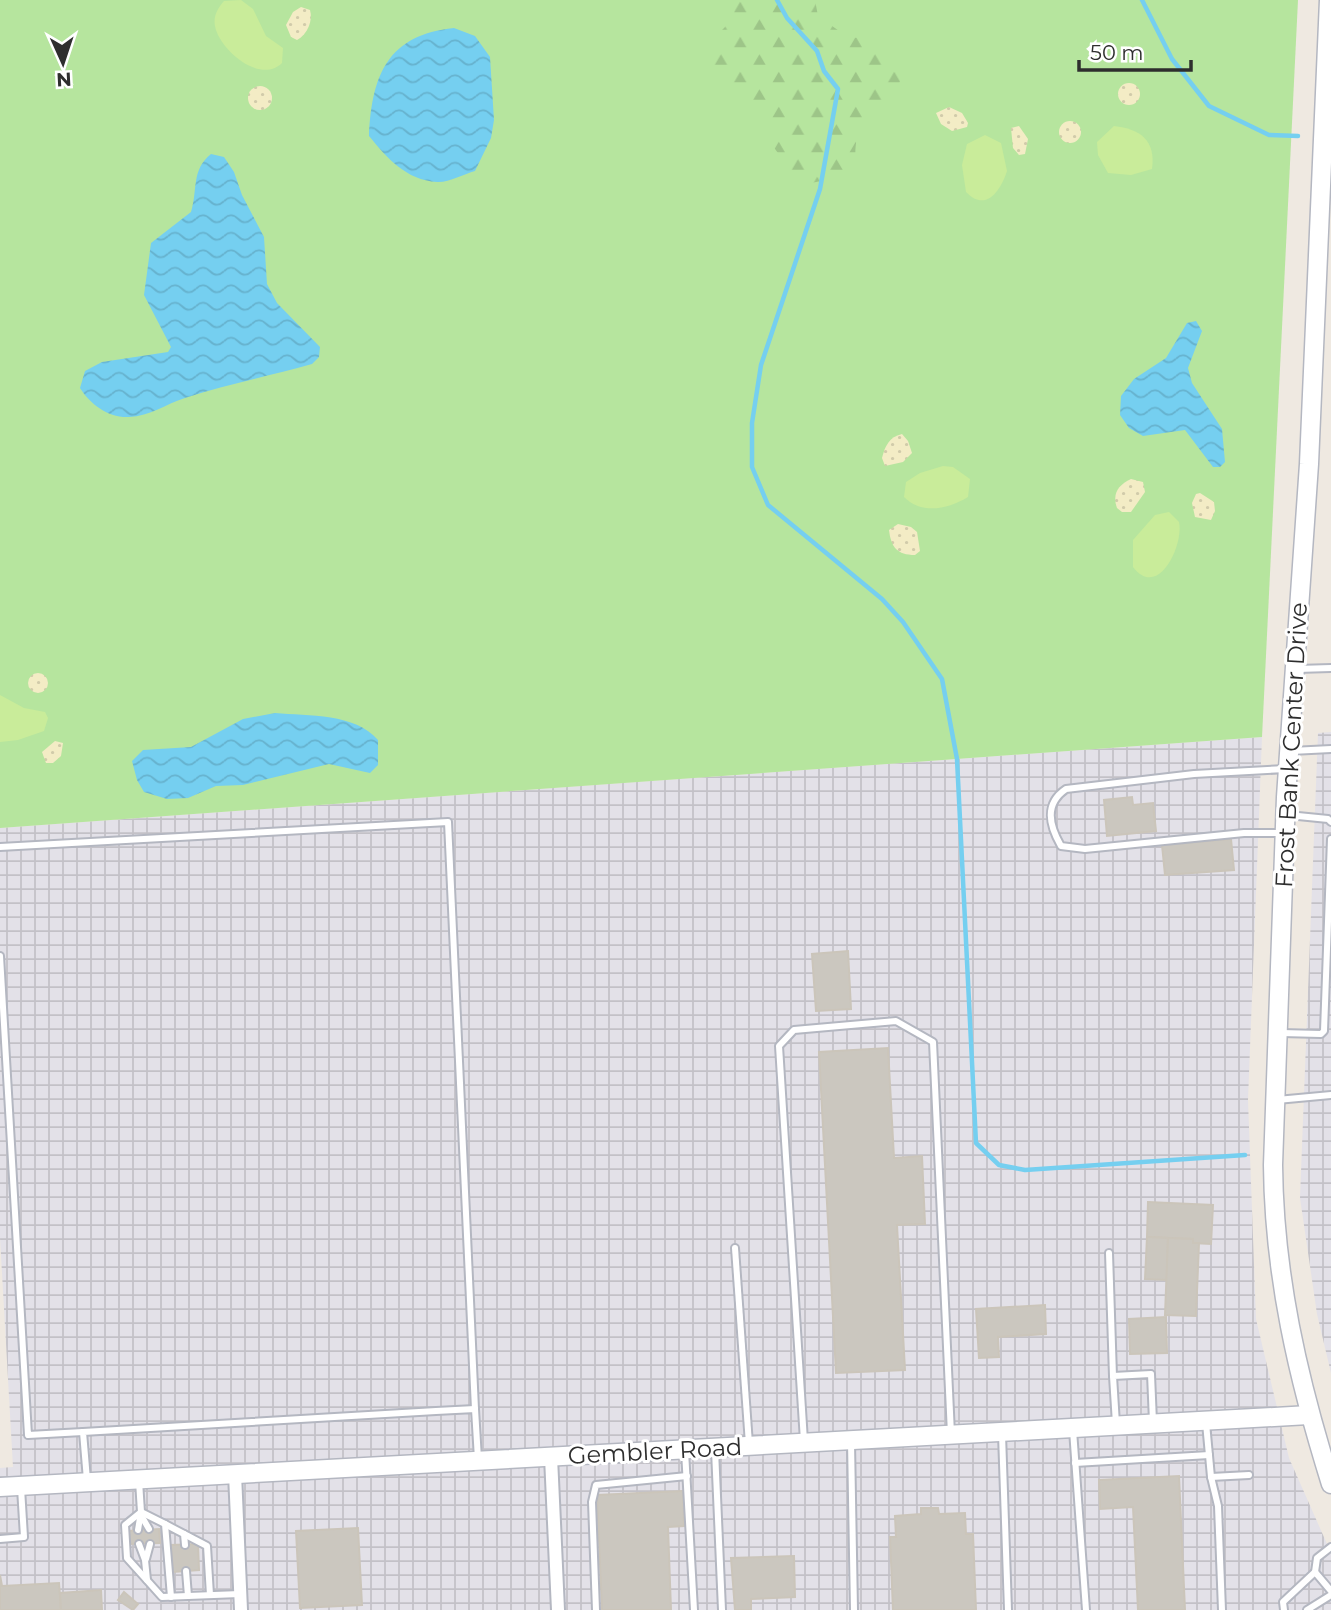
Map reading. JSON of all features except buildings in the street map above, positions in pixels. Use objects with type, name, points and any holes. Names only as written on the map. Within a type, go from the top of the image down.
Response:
[{"type":"main road","name":"Frost Bank Center Drive","points":[[1329,11],[1309,464],[1285,824],[1274,1100],[1273,1212],[1287,1319],[1309,1415],[1331,1484]]},
{"type":"main road","name":"Gembler Road","points":[[0,1487],[1309,1415]]},
{"type":"street","points":[[551,1457],[558,1610]]},
{"type":"street","points":[[235,1474],[241,1610]]},
{"type":"lane","points":[[1295,669],[1331,667]]},
{"type":"lane","points":[[1289,751],[1331,749]]},
{"type":"lane","points":[[1288,769],[1194,774],[1066,789],[1056,796],[1049,814],[1051,830],[1061,846],[1085,849],[1244,833],[1285,824],[1328,819],[1331,822]]},
{"type":"lane","points":[[0,847],[448,822],[478,1461]]},
{"type":"lane","points":[[1277,1033],[1321,1034],[1324,1031],[1331,839]]},
{"type":"lane","points":[[0,957],[28,1435],[475,1409]]},
{"type":"lane","points":[[804,1443],[779,1046],[794,1031],[896,1021],[933,1042],[951,1435]]},
{"type":"lane","points":[[1274,1100],[1331,1095]]},
{"type":"lane","points":[[735,1248],[749,1446]]},
{"type":"lane","points":[[1109,1253],[1116,1426]]},
{"type":"lane","points":[[1113,1376],[1150,1374],[1154,1424]]},
{"type":"lane","points":[[1206,1421],[1211,1477],[1218,1506],[1222,1610]]},
{"type":"lane","points":[[1073,1428],[1086,1610]]},
{"type":"lane","points":[[83,1432],[87,1482]]},
{"type":"lane","points":[[1002,1432],[1003,1535],[1008,1610]]},
{"type":"lane","points":[[851,1440],[854,1610]]},
{"type":"lane","points":[[715,1448],[722,1610]]},
{"type":"lane","points":[[685,1449],[694,1610]]},
{"type":"lane","points":[[1075,1463],[1209,1455]]},
{"type":"lane","points":[[1211,1477],[1249,1475]]},
{"type":"lane","points":[[596,1610],[592,1502],[596,1485],[687,1476]]},
{"type":"lane","points":[[138,1530],[142,1514],[139,1479]]},
{"type":"lane","points":[[0,1539],[24,1537],[21,1486]]},
{"type":"lane","points":[[142,1514],[207,1546],[210,1595]]},
{"type":"lane","points":[[142,1514],[149,1529]]},
{"type":"lane","points":[[142,1514],[125,1525],[127,1558],[162,1597],[240,1594]]},
{"type":"lane","points":[[166,1524],[171,1597]]},
{"type":"lane","points":[[184,1534],[184,1545]]},
{"type":"lane","points":[[139,1544],[145,1560],[147,1580]]},
{"type":"lane","points":[[145,1560],[150,1544]]},
{"type":"lane","points":[[1284,1610],[1283,1602],[1315,1572],[1317,1558],[1331,1547]]},
{"type":"lane","points":[[186,1571],[188,1596]]},
{"type":"lane","points":[[1307,1610],[1331,1593],[1315,1572]]},
{"type":"shaded area","points":[[1331,732],[1331,1373],[1317,1314],[1300,1198],[1318,733]]},
{"type":"shaded area","points":[[1262,737],[1248,1100],[1256,1319],[1289,1458],[1331,1553],[1331,1610],[0,1610],[0,1468],[13,1467],[0,1238],[0,828]]},
{"type":"green space","points":[[0,0],[1298,0],[1262,737],[0,828]]},
{"type":"green space","points":[[241,0],[253,9],[266,36],[283,48],[282,63],[273,69],[263,70],[242,61],[232,54],[218,35],[215,26],[216,12],[224,1]]},
{"type":"green space","points":[[736,0],[815,0],[818,16],[849,38],[869,37],[893,52],[904,71],[894,91],[861,129],[856,147],[856,174],[801,185],[770,142],[758,113],[706,58],[720,32],[733,19]]},
{"type":"green space","points":[[1114,126],[1139,133],[1149,143],[1153,159],[1152,169],[1131,175],[1108,173],[1098,155],[1097,142]]},
{"type":"green space","points":[[985,135],[1001,143],[1007,171],[997,192],[986,200],[980,200],[966,192],[962,165],[967,144]]},
{"type":"green space","points":[[943,466],[953,467],[970,479],[968,497],[952,505],[927,508],[911,503],[904,497],[906,482],[920,473]]},
{"type":"green space","points":[[1169,512],[1179,522],[1173,555],[1160,573],[1151,577],[1142,575],[1133,567],[1133,540],[1155,515]]},
{"type":"green space","points":[[0,695],[24,708],[45,712],[48,718],[44,731],[18,740],[0,742]]},
{"type":"sand","points":[[301,7],[310,10],[311,18],[307,31],[297,40],[291,37],[286,25],[293,12]]},
{"type":"sand","points":[[1129,83],[1139,90],[1140,94],[1133,104],[1129,105],[1119,98],[1118,94],[1125,84]]},
{"type":"sand","points":[[260,86],[271,93],[272,98],[265,109],[260,110],[249,103],[248,98],[255,87]]},
{"type":"sand","points":[[949,107],[962,113],[968,123],[967,127],[952,131],[941,124],[936,113]]},
{"type":"sand","points":[[1070,121],[1078,124],[1081,132],[1078,140],[1070,143],[1062,140],[1059,132],[1062,124]]},
{"type":"sand","points":[[1019,126],[1028,139],[1025,154],[1019,155],[1013,148],[1011,128]]},
{"type":"sand","points":[[902,434],[912,453],[903,462],[885,466],[882,458],[886,446],[894,437]]},
{"type":"sand","points":[[1131,479],[1143,482],[1145,492],[1131,512],[1122,512],[1117,508],[1116,494],[1123,484]]},
{"type":"sand","points":[[1200,493],[1214,502],[1215,511],[1211,520],[1195,517],[1192,503],[1196,494]]},
{"type":"sand","points":[[898,524],[911,527],[917,532],[920,551],[915,555],[899,552],[893,545],[889,530]]},
{"type":"sand","points":[[34,673],[42,673],[48,683],[42,693],[34,693],[28,687],[28,679]]},
{"type":"sand","points":[[55,741],[63,743],[61,756],[53,763],[46,763],[42,752]]},
{"type":"water","points":[[454,28],[475,36],[490,57],[494,120],[491,138],[475,171],[437,182],[407,172],[383,152],[369,136],[371,114],[380,76],[399,49],[413,39]]},
{"type":"water","points":[[211,154],[224,157],[234,172],[242,195],[264,237],[267,284],[277,303],[320,347],[319,357],[312,364],[201,393],[144,414],[129,417],[114,415],[94,404],[80,388],[85,371],[102,362],[168,352],[171,347],[144,295],[151,243],[191,212],[200,167]]},
{"type":"water","points":[[1196,321],[1202,331],[1188,368],[1192,383],[1222,429],[1225,462],[1220,467],[1213,467],[1185,430],[1143,436],[1129,428],[1120,415],[1121,396],[1134,379],[1166,358],[1187,323]]},
{"type":"water","points":[[275,713],[331,718],[357,725],[378,740],[378,765],[370,773],[329,764],[243,785],[216,786],[188,798],[167,799],[144,792],[137,780],[132,761],[143,750],[191,747],[243,719]]},
{"type":"waterway","points":[[777,0],[787,18],[817,51],[824,71],[838,89],[820,189],[761,365],[752,423],[752,467],[768,505],[882,599],[903,622],[942,679],[957,759],[976,1143],[999,1165],[1025,1170],[1245,1155]]},
{"type":"waterway","points":[[1142,0],[1172,59],[1209,106],[1269,135],[1298,136]]}]
